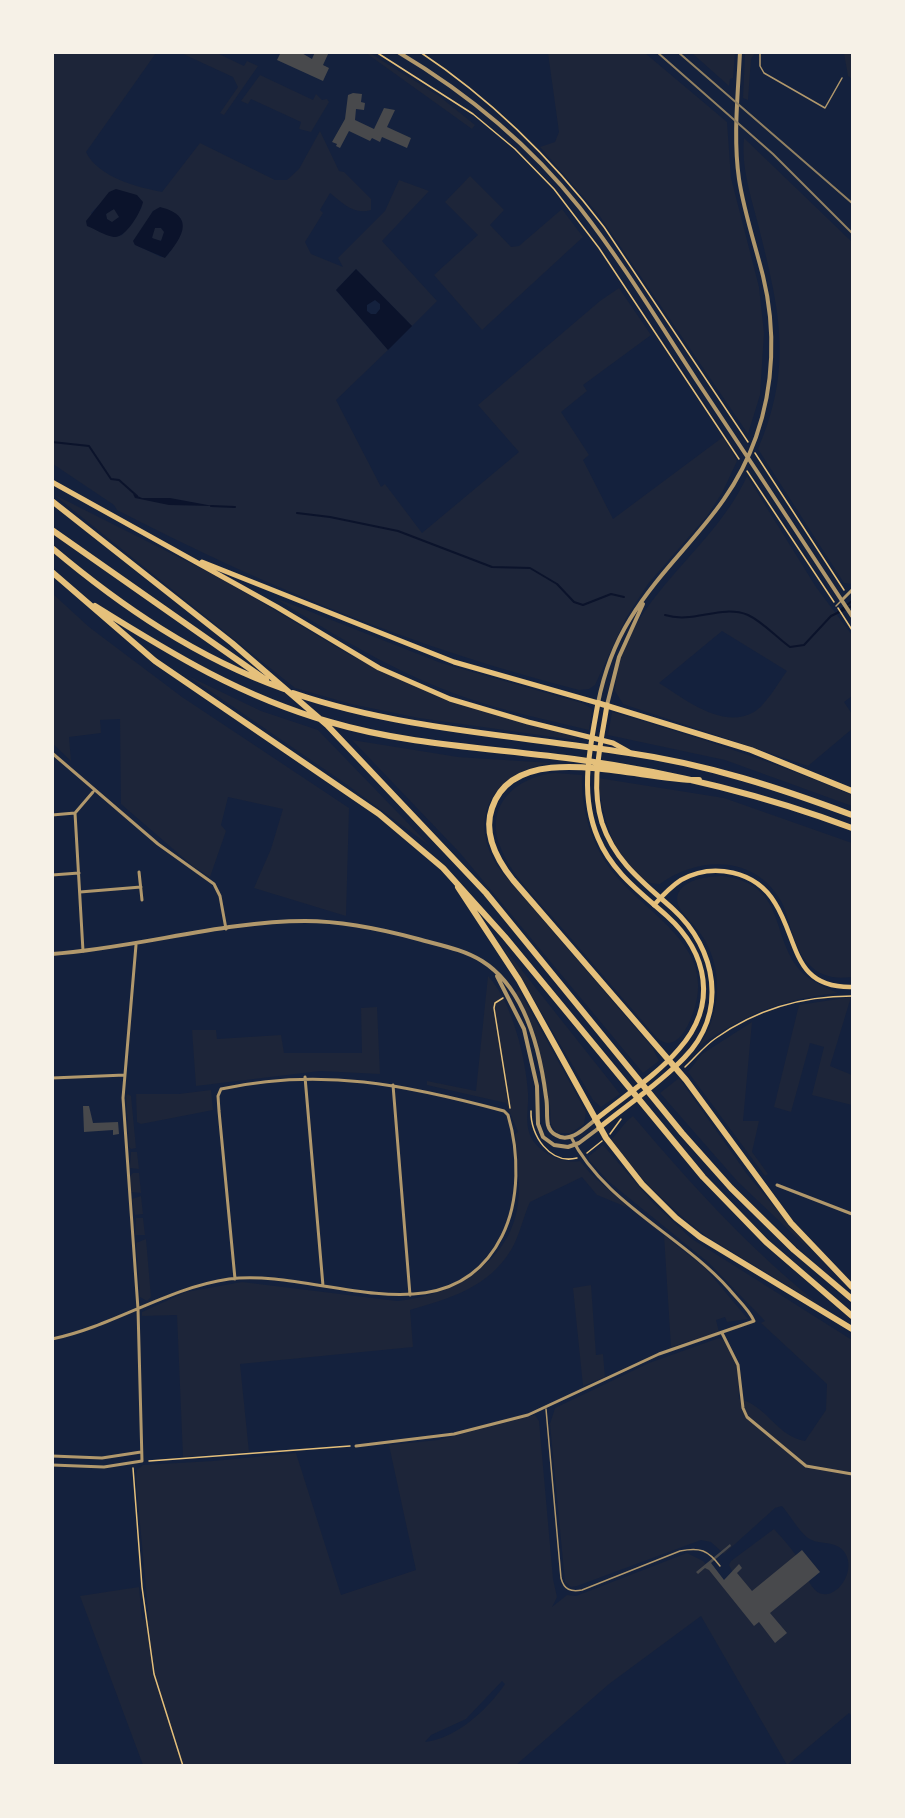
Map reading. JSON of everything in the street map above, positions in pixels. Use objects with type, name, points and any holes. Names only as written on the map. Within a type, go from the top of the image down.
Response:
[{"type":"highway","points":[[52,501],[232,643],[339,738],[486,893],[682,1133],[731,1188],[795,1250],[852,1299]]},
{"type":"highway","points":[[52,530],[222,646],[339,738]]},
{"type":"highway","points":[[52,548],[125,606],[220,662],[274,686],[344,709],[426,726],[630,753],[752,781],[852,815]]},
{"type":"highway","points":[[52,572],[87,601],[110,625],[155,661],[379,814],[453,879],[505,937],[703,1177],[766,1242],[852,1316]]},
{"type":"highway","points":[[87,601],[198,670],[262,699],[347,727],[416,740],[577,759],[699,780],[780,803],[852,828]]},
{"type":"highway","points":[[598,703],[752,750],[852,791]]},
{"type":"highway","points":[[699,780],[678,781],[576,768],[538,769],[509,782],[497,797],[490,813],[490,831],[494,850],[513,880],[677,1070],[791,1223],[852,1287]]},
{"type":"highway","points":[[453,879],[519,980],[599,1128],[642,1184],[694,1232],[852,1329]]},
{"type":"main road","points":[[52,482],[277,607],[345,650],[398,676],[471,706],[613,743],[630,753]]},
{"type":"main road","points":[[179,553],[454,662],[598,703],[586,782],[592,821],[611,861],[630,884],[692,944],[703,979],[702,1004],[694,1026],[668,1060],[596,1120]]},
{"type":"main road","points":[[599,1128],[655,1083],[677,1070],[707,1024],[712,1006],[712,976],[699,939],[679,915],[620,859],[601,820],[596,778],[607,705]]},
{"type":"main road","points":[[654,905],[673,886],[696,874],[723,871],[745,877],[762,887],[775,903],[793,949],[804,967],[829,984],[852,987]]},
{"type":"street","points":[[398,52],[457,90],[508,133],[542,166],[579,208],[617,260],[852,616]]},
{"type":"street","points":[[598,703],[618,642],[646,597],[713,517],[740,475],[756,438],[770,378],[771,328],[764,277],[741,193],[735,136],[740,52]]},
{"type":"street","points":[[842,600],[852,590]]},
{"type":"street","points":[[607,705],[622,649],[646,597]]},
{"type":"street","points":[[52,753],[94,792],[158,844],[212,882],[219,893],[226,929]]},
{"type":"street","points":[[52,815],[75,813],[94,792]]},
{"type":"street","points":[[75,813],[83,951]]},
{"type":"street","points":[[140,872],[142,900]]},
{"type":"street","points":[[52,875],[79,873]]},
{"type":"street","points":[[80,892],[141,886]]},
{"type":"street","points":[[52,954],[136,945],[226,929],[305,921],[369,927],[464,952],[485,963],[516,998],[534,1040],[550,1130],[560,1137],[571,1137],[596,1120]]},
{"type":"street","points":[[52,1465],[104,1467],[142,1461],[138,1309],[123,1098],[136,945]]},
{"type":"street","points":[[496,975],[519,1017],[528,1041],[537,1086],[540,1132],[554,1145],[575,1145],[599,1128]]},
{"type":"street","points":[[52,1078],[125,1075]]},
{"type":"street","points":[[52,1338],[100,1325],[189,1288],[235,1279],[266,1279],[382,1295],[410,1295],[447,1286],[463,1279],[486,1260],[500,1241],[510,1218],[515,1191],[513,1142],[508,1115],[504,1111],[473,1102],[393,1084],[337,1078],[305,1077],[218,1091],[235,1279]]},
{"type":"street","points":[[305,1077],[323,1286]]},
{"type":"street","points":[[393,1084],[410,1295]]},
{"type":"street","points":[[356,1446],[454,1434],[514,1419],[546,1408],[659,1354],[752,1323],[754,1319],[698,1258],[645,1217],[603,1180],[581,1157],[571,1137]]},
{"type":"street","points":[[777,1185],[852,1214]]},
{"type":"street","points":[[722,1333],[738,1365],[743,1408],[747,1417],[806,1466],[852,1474]]},
{"type":"street","points":[[52,1456],[102,1458],[141,1452]]},
{"type":"lane","points":[[760,52],[760,66],[764,73],[825,108],[842,78]]},
{"type":"lane","points":[[837,606],[842,600]]},
{"type":"lane","points":[[546,1408],[561,1578],[566,1588],[572,1592],[582,1590],[680,1551],[695,1548],[706,1551],[720,1566]]},
{"type":"path","points":[[376,52],[445,94],[491,128],[534,168],[565,202],[691,383],[852,630]]},
{"type":"path","points":[[677,1070],[716,1038],[758,1014],[796,1001],[831,995],[852,996]]},
{"type":"path","points":[[503,998],[494,1006],[508,1115]]},
{"type":"path","points":[[142,1461],[356,1446]]},
{"type":"path","points":[[133,1464],[142,1587],[154,1674],[183,1766]]},
{"type":"shaded area","points":[[52,53],[156,53],[86,152],[99,168],[108,174],[141,187],[162,192],[200,143],[275,180],[287,180],[299,169],[320,131],[339,171],[344,172],[371,199],[371,210],[359,211],[349,207],[330,193],[320,210],[323,213],[305,242],[311,254],[343,267],[338,258],[385,211],[399,180],[429,191],[382,241],[437,301],[412,326],[356,269],[336,290],[388,350],[336,400],[381,487],[385,484],[422,533],[519,452],[478,405],[600,301],[619,288],[651,335],[583,385],[587,391],[561,412],[589,455],[583,460],[613,519],[723,437],[737,461],[722,493],[707,516],[648,584],[626,618],[595,685],[589,689],[579,690],[459,655],[285,590],[117,510],[114,505],[53,464]],"holes":[[[99,205],[142,207],[122,235],[113,237],[91,213]],[[153,211],[178,239],[167,256],[161,257],[134,244]]]},
{"type":"shaded area","points":[[181,53],[217,53],[244,66],[247,61],[258,66],[224,115],[220,113],[238,87],[233,77]]},
{"type":"shaded area","points":[[366,53],[370,53],[439,96],[475,125],[472,129]]},
{"type":"shaded area","points":[[548,53],[645,53],[727,122],[731,178],[759,287],[764,333],[760,395],[748,434],[599,215],[540,147],[555,142],[559,132]]},
{"type":"shaded area","points":[[692,53],[735,53],[733,78],[730,79],[729,86]]},
{"type":"shaded area","points":[[745,53],[755,53],[751,59],[748,100],[743,98]]},
{"type":"shaded area","points":[[844,53],[852,53],[852,79],[848,76]]},
{"type":"shaded area","points":[[260,75],[313,100],[316,94],[322,100],[327,99],[329,102],[311,132],[299,129],[301,122],[251,99],[248,104],[241,101]]},
{"type":"shaded area","points":[[744,138],[852,242],[852,584],[844,583],[758,449],[776,391],[779,337],[772,283],[745,171]]},
{"type":"shaded area","points":[[470,176],[504,210],[490,225],[511,247],[519,246],[562,209],[583,237],[482,330],[434,275],[478,235],[445,202]]},
{"type":"shaded area","points":[[116,189],[137,195],[143,202],[128,229],[114,237],[87,226],[86,221],[109,192]],"holes":[[[114,209],[119,217],[112,222],[107,219],[106,214]]]},
{"type":"shaded area","points":[[160,207],[171,211],[182,222],[181,235],[165,258],[135,245],[133,241],[153,211]],"holes":[[[155,228],[161,228],[164,232],[161,241],[152,238]]]},
{"type":"shaded area","points":[[113,209],[118,211],[120,216],[118,221],[113,223],[108,221],[106,216],[108,211]]},
{"type":"shaded area","points":[[158,227],[163,229],[165,234],[163,239],[158,241],[153,239],[151,234],[153,229]]},
{"type":"shaded area","points":[[356,269],[412,326],[388,350],[336,290]],"holes":[[[375,300],[380,304],[380,309],[376,314],[367,311],[367,305]]]},
{"type":"shaded area","points":[[747,476],[816,587],[852,635],[852,696],[844,702],[852,714],[852,729],[808,766],[623,704],[615,691],[621,659],[633,630],[650,604],[732,504]],"holes":[[[722,631],[787,671],[763,704],[754,712],[742,717],[717,715],[704,710],[659,683]]]},
{"type":"shaded area","points":[[53,494],[224,580],[350,655],[438,697],[576,737],[575,740],[419,718],[351,704],[295,688]]},
{"type":"shaded area","points":[[133,494],[142,498],[170,498],[213,506],[169,505],[135,498]]},
{"type":"shaded area","points":[[53,594],[89,627],[182,697],[349,808],[346,916],[254,888],[271,849],[283,809],[228,797],[221,825],[226,831],[210,877],[194,867],[121,804],[120,719],[100,720],[101,733],[69,737],[71,761],[53,744]]},
{"type":"shaded area","points":[[273,597],[441,663],[582,703],[592,709],[589,730],[494,707],[414,677],[366,652]]},
{"type":"shaded area","points":[[188,676],[261,711],[318,730],[430,846],[346,784]]},
{"type":"shaded area","points":[[612,712],[794,771],[852,795],[852,806],[725,760],[608,735]]},
{"type":"shaded area","points":[[352,740],[458,757],[551,763],[531,768],[514,776],[490,801],[485,817],[485,834],[490,852],[501,871],[652,1047],[659,1061],[643,1073],[460,853]]},
{"type":"shaded area","points":[[556,773],[582,775],[585,811],[602,857],[624,885],[660,918],[690,954],[697,974],[697,998],[688,1025],[682,1034],[671,1043],[657,1038],[524,885],[504,856],[496,831],[500,806],[507,795],[517,787],[542,775]]},
{"type":"shaded area","points":[[598,778],[724,798],[852,843],[852,977],[828,976],[812,967],[798,949],[782,903],[771,887],[758,876],[743,868],[709,865],[692,868],[660,884],[646,881],[633,872],[614,843],[603,808]]},
{"type":"shaded area","points":[[723,876],[756,888],[766,898],[795,964],[809,978],[838,993],[799,999],[765,1010],[733,1025],[699,1046],[707,1033],[716,1004],[716,975],[708,946],[680,908],[677,899],[679,892],[689,883],[703,878]]},
{"type":"shaded area","points":[[501,944],[620,1094],[601,1107],[593,1100]]},
{"type":"shaded area","points":[[488,976],[497,987],[511,1015],[521,1048],[528,1093],[528,1128],[532,1139],[553,1157],[567,1161],[580,1161],[629,1208],[597,1195],[582,1177],[530,1202],[511,1250],[491,1274],[467,1290],[410,1310],[413,1347],[240,1364],[249,1452],[183,1457],[177,1315],[142,1316],[142,1312],[186,1292],[242,1282],[397,1301],[417,1298],[457,1284],[475,1273],[504,1243],[513,1224],[519,1186],[515,1134],[518,1132],[506,1103],[427,1085],[427,1081],[476,1091]]},
{"type":"shaded area","points":[[519,990],[586,1112],[584,1124],[571,1133],[557,1133],[551,1124],[550,1105],[538,1047],[515,993]]},
{"type":"shaded area","points":[[851,997],[830,1066],[852,1075],[852,1105],[812,1095],[824,1047],[810,1043],[791,1112],[774,1107],[799,1005]]},
{"type":"shaded area","points":[[377,1007],[380,1074],[320,1071],[196,1086],[192,1030],[216,1030],[217,1039],[281,1035],[284,1053],[362,1053],[361,1008]]},
{"type":"shaded area","points":[[752,1022],[743,1121],[759,1121],[752,1152],[768,1174],[765,1176],[688,1072],[702,1054]]},
{"type":"shaded area","points":[[679,1078],[747,1174],[811,1251],[738,1182],[660,1093]]},
{"type":"shaded area","points":[[211,1090],[213,1110],[141,1124],[137,1122],[136,1094],[179,1094]]},
{"type":"shaded area","points":[[128,1094],[131,1096],[136,1148],[131,1149],[129,1147],[126,1096]]},
{"type":"shaded area","points":[[633,1116],[722,1216],[795,1285],[821,1306],[706,1236],[649,1186],[610,1140]]},
{"type":"shaded area","points":[[603,1145],[654,1204],[692,1239],[852,1340],[852,1716],[849,1713],[787,1765],[701,1616],[609,1684],[516,1765],[143,1765],[80,1596],[139,1587],[142,1619],[149,1621],[136,1480],[137,1470],[143,1465],[296,1453],[341,1595],[416,1570],[389,1445],[438,1440],[535,1415],[539,1421],[553,1579],[557,1597],[552,1607],[567,1595],[576,1596],[687,1553],[703,1561],[722,1582],[734,1575],[729,1565],[731,1561],[774,1529],[795,1554],[815,1590],[822,1594],[829,1594],[841,1585],[848,1569],[845,1553],[837,1546],[808,1538],[782,1506],[775,1508],[724,1554],[711,1542],[701,1540],[577,1586],[571,1587],[565,1582],[550,1424],[555,1408],[649,1363],[719,1338],[726,1342],[735,1356],[739,1399],[757,1407],[786,1433],[805,1441],[826,1410],[827,1384],[761,1323],[765,1321],[709,1263],[608,1181],[589,1160],[589,1156]],"holes":[[[502,1681],[505,1684],[480,1713],[460,1729],[425,1742],[431,1735],[466,1719]]]},
{"type":"shaded area","points":[[131,1152],[137,1152],[139,1169],[130,1168]]},
{"type":"shaded area","points":[[133,1173],[139,1173],[141,1193],[131,1192],[130,1176]]},
{"type":"shaded area","points":[[141,1196],[143,1214],[135,1215],[132,1199]]},
{"type":"shaded area","points":[[136,1218],[143,1218],[145,1235],[135,1235]]},
{"type":"shaded area","points":[[664,1235],[705,1268],[748,1319],[727,1322],[725,1317],[716,1320],[719,1332],[671,1347]]},
{"type":"shaded area","points":[[146,1239],[151,1297],[147,1301],[140,1297],[136,1243]]},
{"type":"shaded area","points":[[591,1285],[596,1355],[603,1354],[605,1377],[583,1386],[573,1288]]},
{"type":"building","points":[[281,52],[300,52],[312,59],[315,52],[329,52],[323,65],[329,68],[323,81],[277,60]]},
{"type":"building","points":[[362,94],[361,102],[365,103],[364,110],[356,109],[355,120],[374,129],[384,108],[395,110],[387,127],[411,138],[407,148],[382,137],[380,142],[372,138],[370,141],[349,131],[340,148],[332,142],[345,119],[348,95]]},
{"type":"building","points":[[83,1106],[89,1106],[93,1123],[118,1122],[119,1134],[113,1135],[113,1130],[84,1132]]},
{"type":"building","points":[[730,1544],[731,1546],[711,1563],[724,1580],[739,1564],[742,1568],[737,1573],[752,1591],[802,1550],[820,1572],[770,1613],[787,1633],[775,1643],[759,1622],[754,1626],[709,1570],[705,1568],[698,1574],[696,1572]]},
{"type":"waterway","points":[[52,442],[89,446],[111,479],[119,480],[137,496]]},
{"type":"waterway","points":[[211,506],[235,507]]},
{"type":"waterway","points":[[297,513],[330,517],[398,531],[492,567],[530,568],[557,584],[574,602],[583,605],[611,594],[624,597]]},
{"type":"waterway","points":[[838,612],[852,601]]},
{"type":"waterway","points":[[665,615],[686,617],[738,612],[759,622],[790,647],[804,645],[831,616],[852,606]]},
{"type":"railway","points":[[657,52],[773,154],[852,233]]},
{"type":"railway","points":[[678,52],[852,203]]}]
